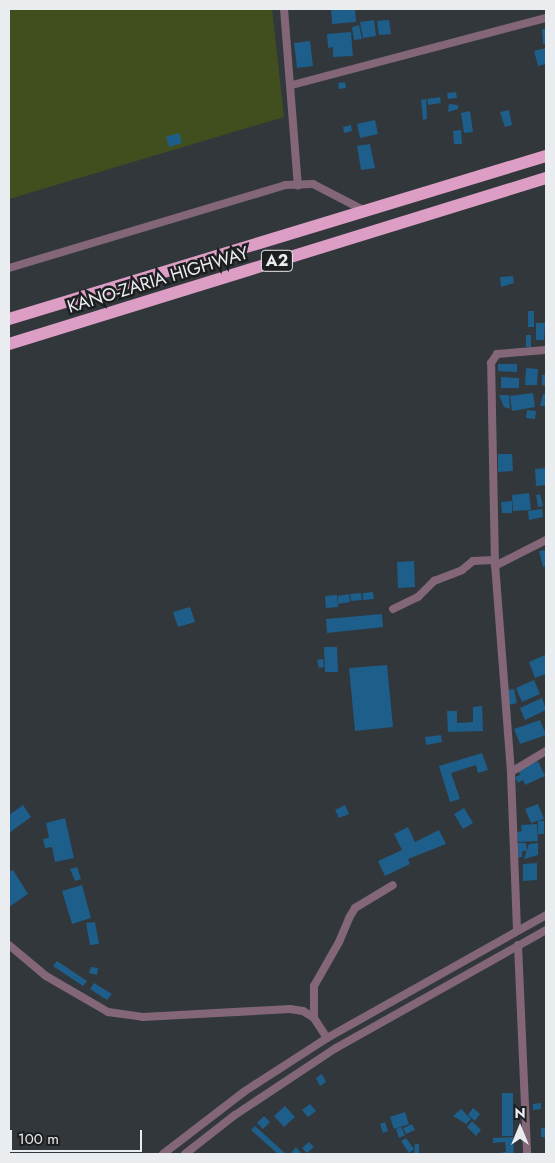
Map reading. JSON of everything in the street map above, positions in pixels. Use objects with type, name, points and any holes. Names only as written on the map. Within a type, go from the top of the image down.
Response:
[{"type":"highway","name":"KANO-ZARIA HIGHWAY","points":[[9,319],[546,156]]},
{"type":"highway","name":"KANO-ZARIA HIGHWAY","points":[[9,344],[546,178]]},
{"type":"street","points":[[284,9],[292,85],[298,185]]},
{"type":"street","points":[[292,85],[546,18]]},
{"type":"street","points":[[9,268],[285,185],[313,184],[365,211]]},
{"type":"street","points":[[518,930],[511,772],[495,563],[491,363],[497,354],[546,350]]},
{"type":"street","points":[[393,609],[408,604],[434,581],[462,570],[473,561],[495,563],[546,540]]},
{"type":"street","points":[[511,772],[546,751]]},
{"type":"street","points":[[314,1018],[314,986],[339,942],[349,918],[355,908],[393,885]]},
{"type":"street","points":[[163,1154],[246,1090],[328,1038],[546,915]]},
{"type":"street","points":[[184,1154],[266,1094],[376,1026],[546,930]]},
{"type":"street","points":[[9,945],[46,976],[108,1012],[143,1017],[290,1009],[304,1011],[314,1018],[328,1038]]},
{"type":"street","points":[[518,945],[527,1154]]},
{"type":"street","points":[[370,1014],[376,1026]]},
{"type":"green space","points":[[9,9],[272,9],[284,117],[9,199]]},
{"type":"building","points":[[331,9],[355,9],[356,22],[332,24]]},
{"type":"building","points":[[374,20],[376,36],[363,38],[360,22]]},
{"type":"building","points":[[389,20],[391,34],[379,35],[377,21]]},
{"type":"building","points":[[359,25],[362,39],[354,40],[352,27]]},
{"type":"building","points":[[542,29],[546,29],[546,44],[543,44]]},
{"type":"building","points":[[351,32],[353,56],[333,57],[333,47],[328,48],[327,34]]},
{"type":"building","points":[[310,41],[313,66],[297,68],[294,43]]},
{"type":"building","points":[[546,48],[546,64],[538,66],[534,51]]},
{"type":"building","points":[[345,82],[346,88],[339,89],[338,83]]},
{"type":"building","points":[[456,92],[457,98],[448,99],[447,93]]},
{"type":"building","points":[[440,97],[441,103],[428,105],[427,99]]},
{"type":"building","points":[[426,99],[427,119],[423,120],[421,100]]},
{"type":"building","points":[[449,104],[458,105],[458,109],[448,112]]},
{"type":"building","points":[[509,110],[512,125],[505,127],[500,112]]},
{"type":"building","points":[[470,111],[473,132],[464,133],[461,113]]},
{"type":"building","points":[[375,120],[378,134],[360,138],[357,124]]},
{"type":"building","points":[[351,125],[352,131],[344,133],[343,127]]},
{"type":"building","points":[[461,130],[462,144],[454,144],[453,131]]},
{"type":"building","points":[[179,133],[182,143],[169,147],[166,137]]},
{"type":"building","points":[[370,144],[375,168],[361,170],[357,146]]},
{"type":"building","points":[[513,276],[514,283],[501,287],[500,277]]},
{"type":"building","points":[[528,311],[534,311],[534,327],[528,327]]},
{"type":"building","points":[[536,323],[545,323],[544,340],[536,340]]},
{"type":"building","points":[[526,335],[531,335],[531,347],[526,347]]},
{"type":"building","points":[[498,364],[517,364],[517,372],[498,371]]},
{"type":"building","points":[[526,368],[538,369],[537,385],[525,385]]},
{"type":"building","points":[[542,375],[546,375],[546,386],[542,385]]},
{"type":"building","points":[[501,377],[519,378],[519,388],[501,388]]},
{"type":"building","points":[[533,393],[535,407],[512,411],[510,396]]},
{"type":"building","points":[[543,394],[546,394],[546,406],[540,406]]},
{"type":"building","points":[[499,395],[509,395],[510,409],[504,407]]},
{"type":"building","points":[[527,410],[536,411],[535,419],[526,418]]},
{"type":"building","points":[[498,454],[512,454],[513,471],[498,472]]},
{"type":"building","points":[[546,468],[546,485],[536,486],[535,469]]},
{"type":"building","points":[[529,493],[531,510],[513,511],[512,495]]},
{"type":"building","points":[[540,494],[543,506],[538,507],[536,495]]},
{"type":"building","points":[[512,501],[512,513],[502,513],[501,502]]},
{"type":"building","points":[[542,509],[543,517],[529,520],[528,511]]},
{"type":"building","points":[[546,550],[546,566],[543,567],[539,551]]},
{"type":"building","points":[[414,561],[415,587],[398,588],[397,562]]},
{"type":"building","points":[[373,592],[374,599],[363,600],[363,593]]},
{"type":"building","points":[[361,593],[362,600],[351,601],[350,594]]},
{"type":"building","points":[[349,594],[350,602],[338,604],[338,596]]},
{"type":"building","points":[[337,595],[338,607],[326,608],[325,596]]},
{"type":"building","points":[[190,607],[195,622],[178,627],[173,612]]},
{"type":"building","points":[[382,614],[383,627],[327,633],[326,619]]},
{"type":"building","points":[[324,647],[337,647],[338,672],[325,672]]},
{"type":"building","points":[[545,655],[546,674],[535,678],[529,662]]},
{"type":"building","points":[[323,659],[324,667],[319,668],[317,660]]},
{"type":"building","points":[[387,665],[393,727],[355,731],[349,668]]},
{"type":"building","points":[[534,680],[540,694],[522,702],[516,688]]},
{"type":"building","points":[[514,689],[517,703],[509,705],[507,690]]},
{"type":"building","points":[[542,698],[546,710],[525,720],[520,708]]},
{"type":"building","points":[[482,706],[483,731],[448,732],[447,711],[457,711],[457,723],[473,722],[473,707]]},
{"type":"building","points":[[540,720],[546,735],[520,744],[514,729]]},
{"type":"building","points":[[441,735],[442,742],[426,745],[425,737]]},
{"type":"building","points":[[482,753],[488,770],[478,773],[476,765],[451,773],[460,799],[450,802],[439,766]]},
{"type":"building","points":[[538,761],[545,776],[525,785],[523,780],[518,783],[515,777],[520,775],[518,770]]},
{"type":"building","points":[[538,804],[544,819],[531,823],[525,809]]},
{"type":"building","points":[[23,805],[31,817],[9,833],[9,815]]},
{"type":"building","points":[[345,805],[349,814],[339,818],[335,810]]},
{"type":"building","points":[[464,808],[473,823],[463,829],[454,814]]},
{"type":"building","points":[[65,818],[74,858],[55,862],[52,847],[45,848],[43,839],[49,838],[46,823]]},
{"type":"building","points":[[538,821],[544,821],[544,834],[538,834]]},
{"type":"building","points":[[537,824],[538,841],[518,842],[517,832],[522,831],[521,825]]},
{"type":"building","points":[[408,827],[415,842],[439,830],[446,844],[408,859],[410,864],[385,876],[378,861],[402,850],[394,834]]},
{"type":"building","points":[[515,843],[526,843],[527,851],[522,851],[522,857],[516,858]]},
{"type":"building","points":[[538,843],[538,855],[524,859],[529,844]]},
{"type":"building","points":[[537,863],[537,880],[523,881],[523,864]]},
{"type":"building","points":[[77,867],[81,879],[75,881],[70,869]]},
{"type":"building","points":[[13,870],[28,894],[9,907],[9,872]]},
{"type":"building","points":[[82,885],[91,918],[72,924],[62,891]]},
{"type":"building","points":[[95,922],[99,944],[90,945],[86,923]]},
{"type":"building","points":[[57,961],[87,981],[83,986],[53,966]]},
{"type":"building","points":[[91,967],[98,968],[97,975],[89,973]]},
{"type":"building","points":[[94,983],[112,994],[107,1000],[90,989]]},
{"type":"building","points":[[322,1074],[326,1082],[320,1086],[316,1078]]},
{"type":"building","points":[[502,1093],[513,1093],[513,1136],[502,1136]]},
{"type":"building","points":[[541,1103],[541,1109],[533,1110],[533,1104]]},
{"type":"building","points":[[310,1104],[316,1111],[308,1117],[302,1110]]},
{"type":"building","points":[[285,1106],[295,1117],[284,1127],[274,1116]]},
{"type":"building","points":[[473,1108],[480,1114],[475,1121],[468,1115]]},
{"type":"building","points":[[461,1109],[471,1119],[466,1124],[453,1116]]},
{"type":"building","points":[[405,1112],[409,1124],[394,1129],[390,1117]]},
{"type":"building","points":[[264,1116],[270,1122],[263,1129],[257,1123]]},
{"type":"building","points":[[472,1121],[481,1130],[476,1136],[467,1127]]},
{"type":"building","points":[[385,1122],[388,1131],[383,1133],[380,1124]]},
{"type":"building","points":[[412,1124],[415,1130],[406,1134],[403,1128]]},
{"type":"building","points":[[255,1126],[286,1154],[278,1154],[251,1130]]},
{"type":"building","points":[[401,1127],[405,1135],[399,1138],[396,1129]]},
{"type":"building","points":[[541,1128],[546,1128],[546,1137],[541,1137]]},
{"type":"building","points":[[513,1137],[514,1154],[492,1154],[506,1152],[505,1142],[493,1143],[493,1138]]},
{"type":"building","points":[[406,1138],[414,1149],[409,1153],[401,1141]]},
{"type":"building","points":[[309,1142],[314,1147],[307,1153],[302,1148]]},
{"type":"building","points":[[415,1144],[419,1144],[419,1154],[414,1154]]},
{"type":"building","points":[[296,1147],[302,1154],[290,1154]]}]
